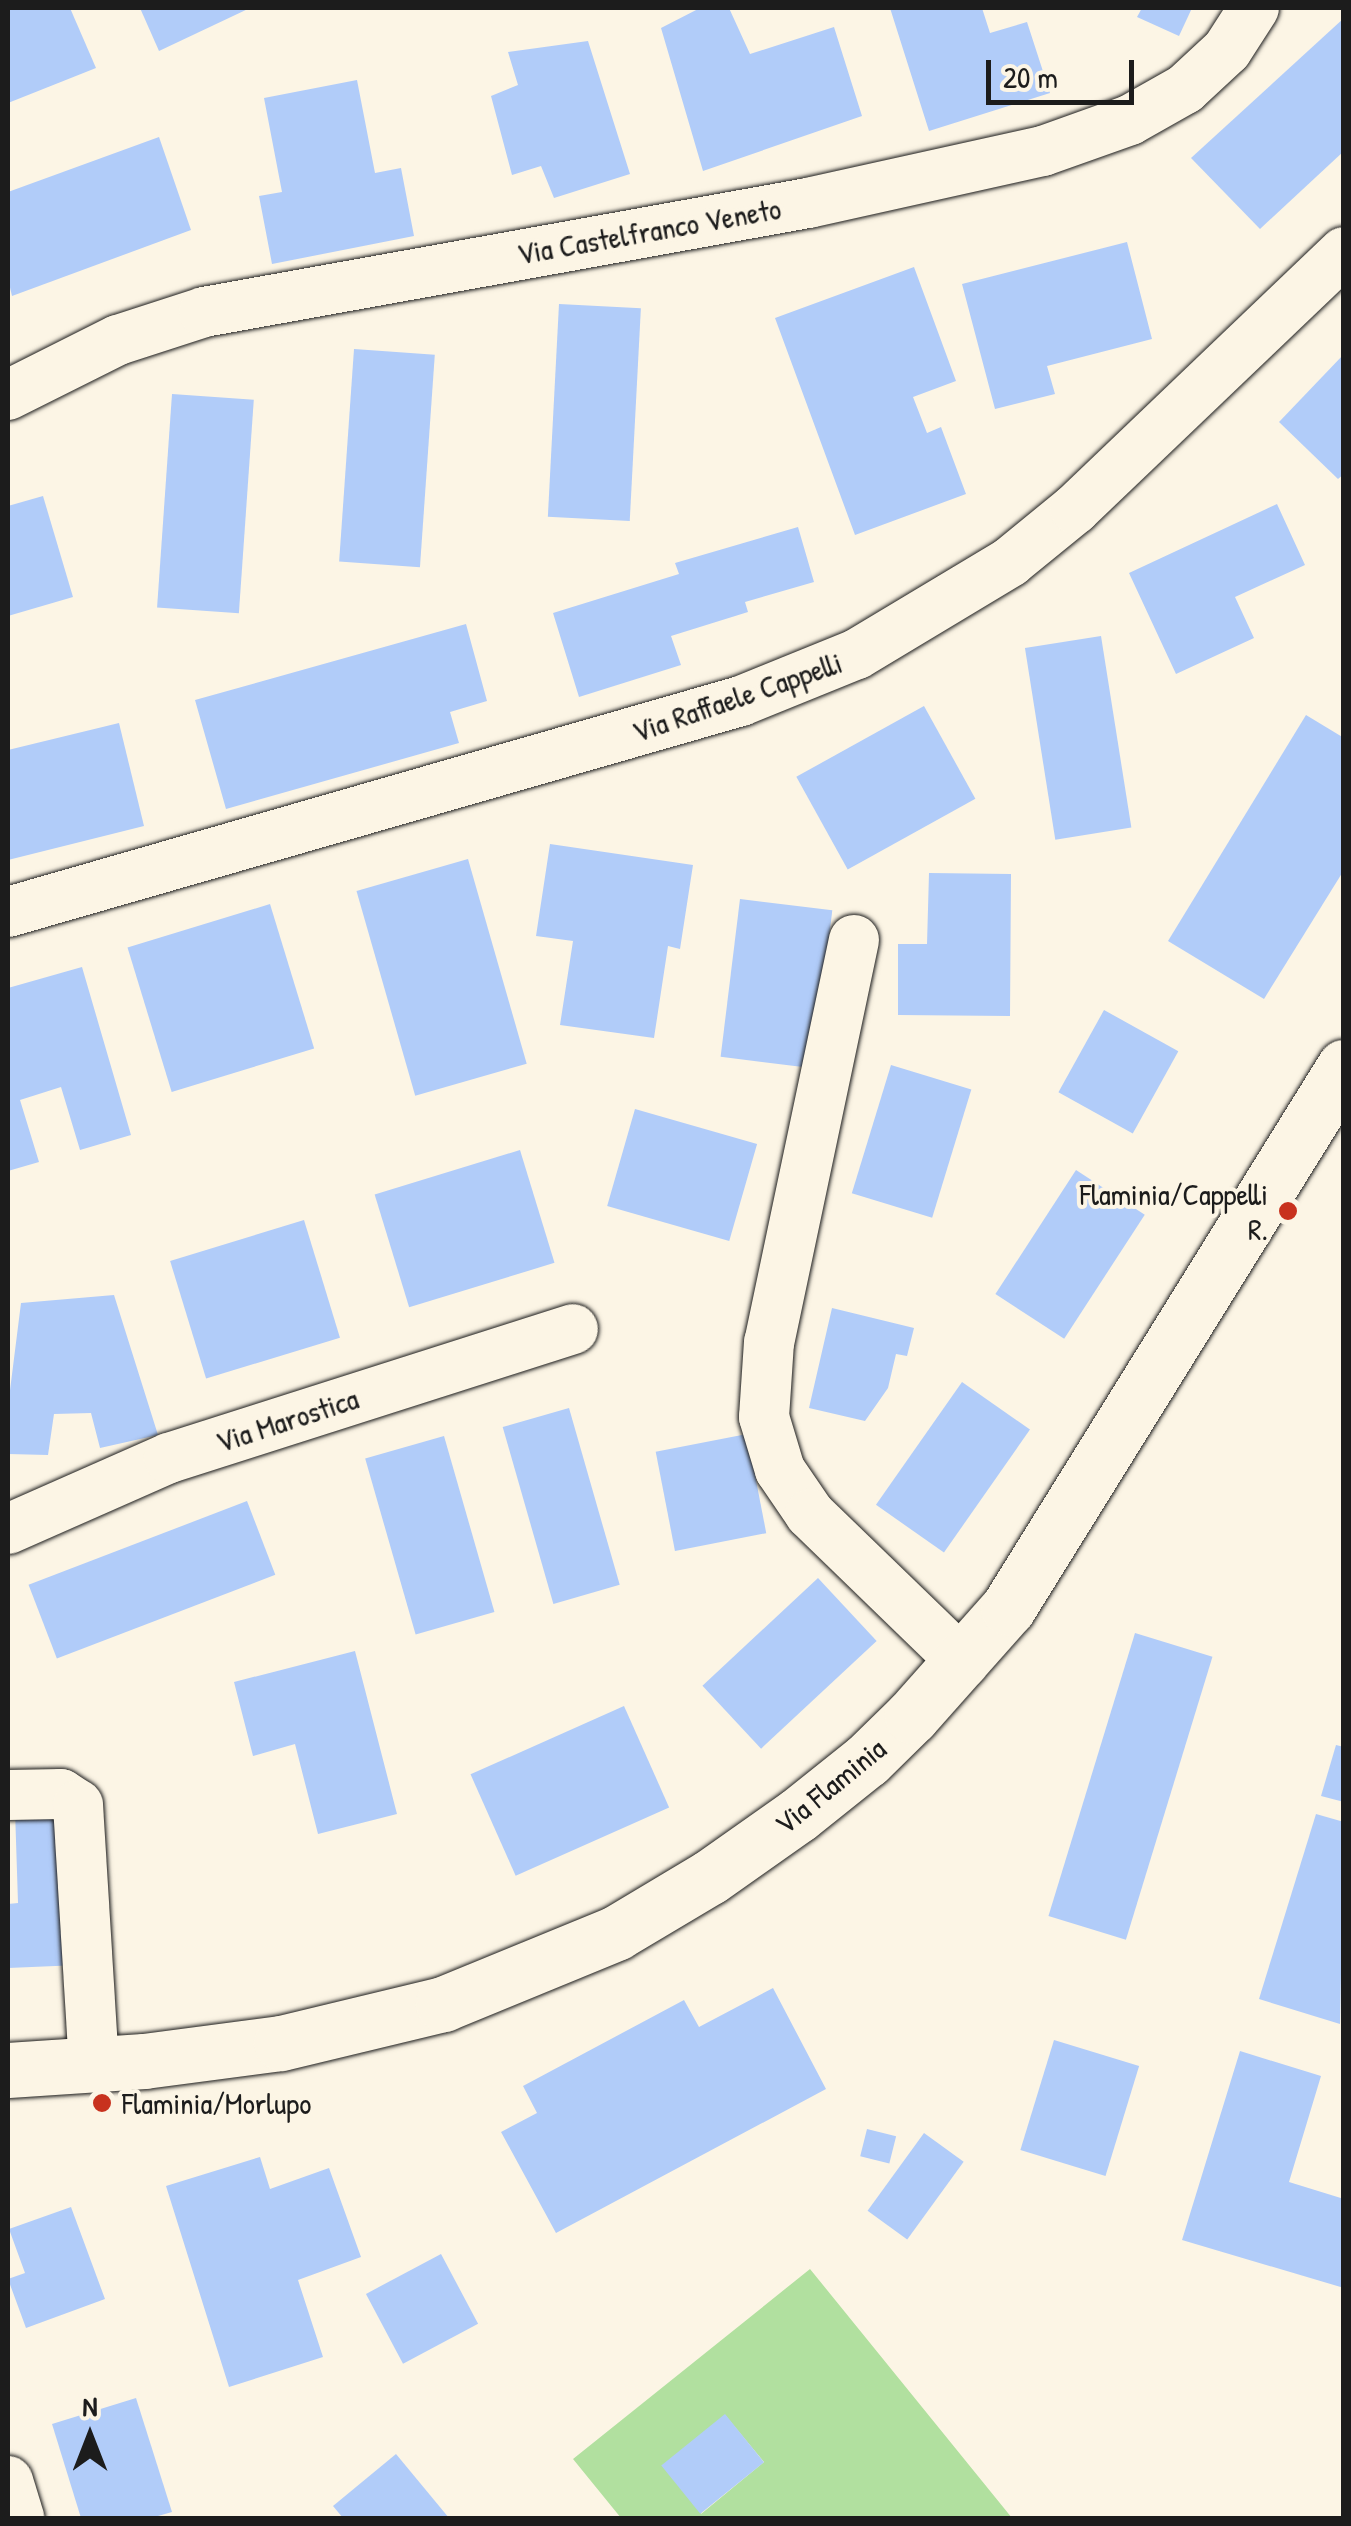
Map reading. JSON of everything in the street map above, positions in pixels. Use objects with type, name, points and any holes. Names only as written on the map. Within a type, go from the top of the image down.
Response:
[{"type":"street","name":"Via Castelfranco Veneto","points":[[8,395],[118,340],[204,312],[808,203],[1043,151],[1130,120],[1185,89],[1227,50],[1254,8]]},
{"type":"street","name":"Via Raffaele Cappelli","points":[[8,912],[741,701],[858,654],[1010,562],[1075,510],[1344,252]]},
{"type":"street","points":[[854,940],[768,1342],[764,1418],[780,1470],[810,1514],[964,1663]]},
{"type":"street","name":"Via Flaminia","points":[[8,2070],[248,2048],[370,2025],[490,1987],[616,1934],[710,1877],[798,1815],[867,1760],[964,1663],[1046,1552],[1344,1066]]},
{"type":"street","name":"Via Marostica","points":[[8,1529],[168,1458],[573,1328]]},
{"type":"street","points":[[8,1795],[62,1794],[78,1805],[94,2065]]},
{"type":"green space","points":[[810,2269],[1012,2518],[621,2518],[573,2459]],"holes":[[[725,2415],[764,2462],[701,2514]]]},
{"type":"building","points":[[8,8],[70,8],[96,68],[8,103]]},
{"type":"building","points":[[140,8],[250,8],[159,51]]},
{"type":"building","points":[[700,8],[729,8],[750,54],[834,27],[862,116],[703,171],[661,28]]},
{"type":"building","points":[[890,8],[982,8],[990,33],[1027,22],[1050,93],[929,131]]},
{"type":"building","points":[[1142,8],[1192,8],[1179,36],[1137,17]]},
{"type":"building","points":[[1344,18],[1344,151],[1260,229],[1191,158]]},
{"type":"building","points":[[588,41],[630,174],[554,198],[541,166],[512,175],[491,96],[518,85],[508,52]]},
{"type":"building","points":[[357,80],[375,173],[401,168],[414,236],[272,264],[259,196],[282,192],[264,98]]},
{"type":"building","points":[[159,137],[191,230],[12,296],[8,279],[8,192]]},
{"type":"building","points":[[1127,242],[1152,339],[1047,366],[1055,394],[995,409],[962,284]]},
{"type":"building","points":[[914,267],[956,381],[913,397],[927,433],[941,427],[966,494],[855,535],[775,318]]},
{"type":"building","points":[[559,304],[641,308],[630,521],[548,517]]},
{"type":"building","points":[[354,349],[435,355],[420,567],[339,561]]},
{"type":"building","points":[[1344,354],[1344,474],[1338,479],[1279,422]]},
{"type":"building","points":[[172,394],[254,400],[239,613],[157,607]]},
{"type":"building","points":[[43,496],[73,597],[8,616],[8,506]]},
{"type":"building","points":[[1277,504],[1305,565],[1235,597],[1254,638],[1176,674],[1129,573]]},
{"type":"building","points":[[798,527],[814,582],[745,602],[748,612],[671,636],[681,665],[579,697],[553,613],[679,574],[675,563]]},
{"type":"building","points":[[466,624],[487,701],[450,712],[459,743],[226,809],[195,700]]},
{"type":"building","points":[[1101,636],[1131,828],[1055,840],[1025,648]]},
{"type":"building","points":[[924,706],[975,799],[848,869],[796,777]]},
{"type":"building","points":[[1306,715],[1344,738],[1344,870],[1264,999],[1168,941]]},
{"type":"building","points":[[119,723],[144,826],[8,860],[8,750]]},
{"type":"building","points":[[550,844],[693,865],[680,949],[668,946],[654,1038],[560,1025],[573,941],[536,936]]},
{"type":"building","points":[[468,859],[527,1064],[415,1096],[356,891]]},
{"type":"building","points":[[929,873],[1011,874],[1010,1016],[898,1015],[898,944],[927,944]]},
{"type":"building","points":[[740,899],[832,910],[813,1068],[721,1057]]},
{"type":"building","points":[[270,904],[314,1048],[172,1092],[128,948]]},
{"type":"building","points":[[82,967],[131,1135],[80,1150],[61,1087],[20,1100],[39,1162],[8,1171],[8,988]]},
{"type":"building","points":[[1104,1010],[1178,1051],[1133,1133],[1058,1092]]},
{"type":"building","points":[[891,1065],[971,1090],[932,1218],[852,1193]]},
{"type":"building","points":[[635,1109],[757,1144],[729,1241],[607,1206]]},
{"type":"building","points":[[520,1150],[554,1263],[409,1307],[375,1194]]},
{"type":"building","points":[[1076,1170],[1145,1215],[1064,1339],[995,1294]]},
{"type":"building","points":[[304,1220],[340,1338],[206,1379],[170,1261]]},
{"type":"building","points":[[114,1295],[158,1435],[100,1448],[91,1413],[54,1414],[48,1455],[8,1454],[8,1406],[21,1303]]},
{"type":"building","points":[[832,1308],[914,1328],[907,1356],[896,1354],[888,1388],[865,1421],[809,1408]]},
{"type":"building","points":[[962,1382],[1030,1430],[944,1552],[876,1505]]},
{"type":"building","points":[[569,1408],[620,1585],[553,1604],[503,1427]]},
{"type":"building","points":[[747,1434],[766,1533],[675,1551],[656,1452]]},
{"type":"building","points":[[444,1436],[494,1612],[416,1635],[365,1459]]},
{"type":"building","points":[[247,1501],[275,1575],[57,1659],[29,1585]]},
{"type":"building","points":[[818,1578],[877,1641],[761,1749],[702,1686]]},
{"type":"building","points":[[1135,1633],[1212,1657],[1126,1940],[1048,1916]]},
{"type":"building","points":[[355,1651],[397,1814],[318,1834],[295,1744],[253,1756],[234,1682]]},
{"type":"building","points":[[624,1706],[669,1807],[516,1876],[471,1774]]},
{"type":"building","points":[[1336,1745],[1344,1747],[1344,1802],[1321,1796]]},
{"type":"building","points":[[73,1808],[79,1965],[8,1968],[8,1904],[18,1903],[15,1810]]},
{"type":"building","points":[[1316,1814],[1344,1822],[1340,2024],[1259,1999]]},
{"type":"building","points":[[773,1988],[826,2089],[556,2233],[501,2132],[537,2113],[523,2086],[684,2000],[699,2027]]},
{"type":"building","points":[[1054,2040],[1139,2066],[1105,2176],[1020,2150]]},
{"type":"building","points":[[1240,2051],[1321,2076],[1289,2182],[1344,2199],[1344,2288],[1182,2240]]},
{"type":"building","points":[[867,2129],[896,2136],[889,2163],[860,2156]]},
{"type":"building","points":[[924,2133],[964,2162],[907,2239],[868,2211]]},
{"type":"building","points":[[260,2157],[270,2189],[329,2168],[361,2257],[298,2280],[323,2357],[229,2387],[166,2186]]},
{"type":"building","points":[[71,2207],[105,2299],[26,2328],[8,2279],[25,2273],[9,2229]]},
{"type":"building","points":[[441,2254],[478,2324],[403,2364],[366,2294]]},
{"type":"building","points":[[136,2398],[172,2512],[151,2518],[81,2518],[52,2424]]},
{"type":"building","points":[[725,2414],[764,2462],[700,2514],[661,2466]]},
{"type":"building","points":[[396,2454],[449,2518],[343,2518],[333,2506]]},
{"type":"place","name":"Flaminia/Cappelli R.","points":[[1288,1211]]},
{"type":"place","name":"Flaminia/Morlupo","points":[[102,2103]]}]
